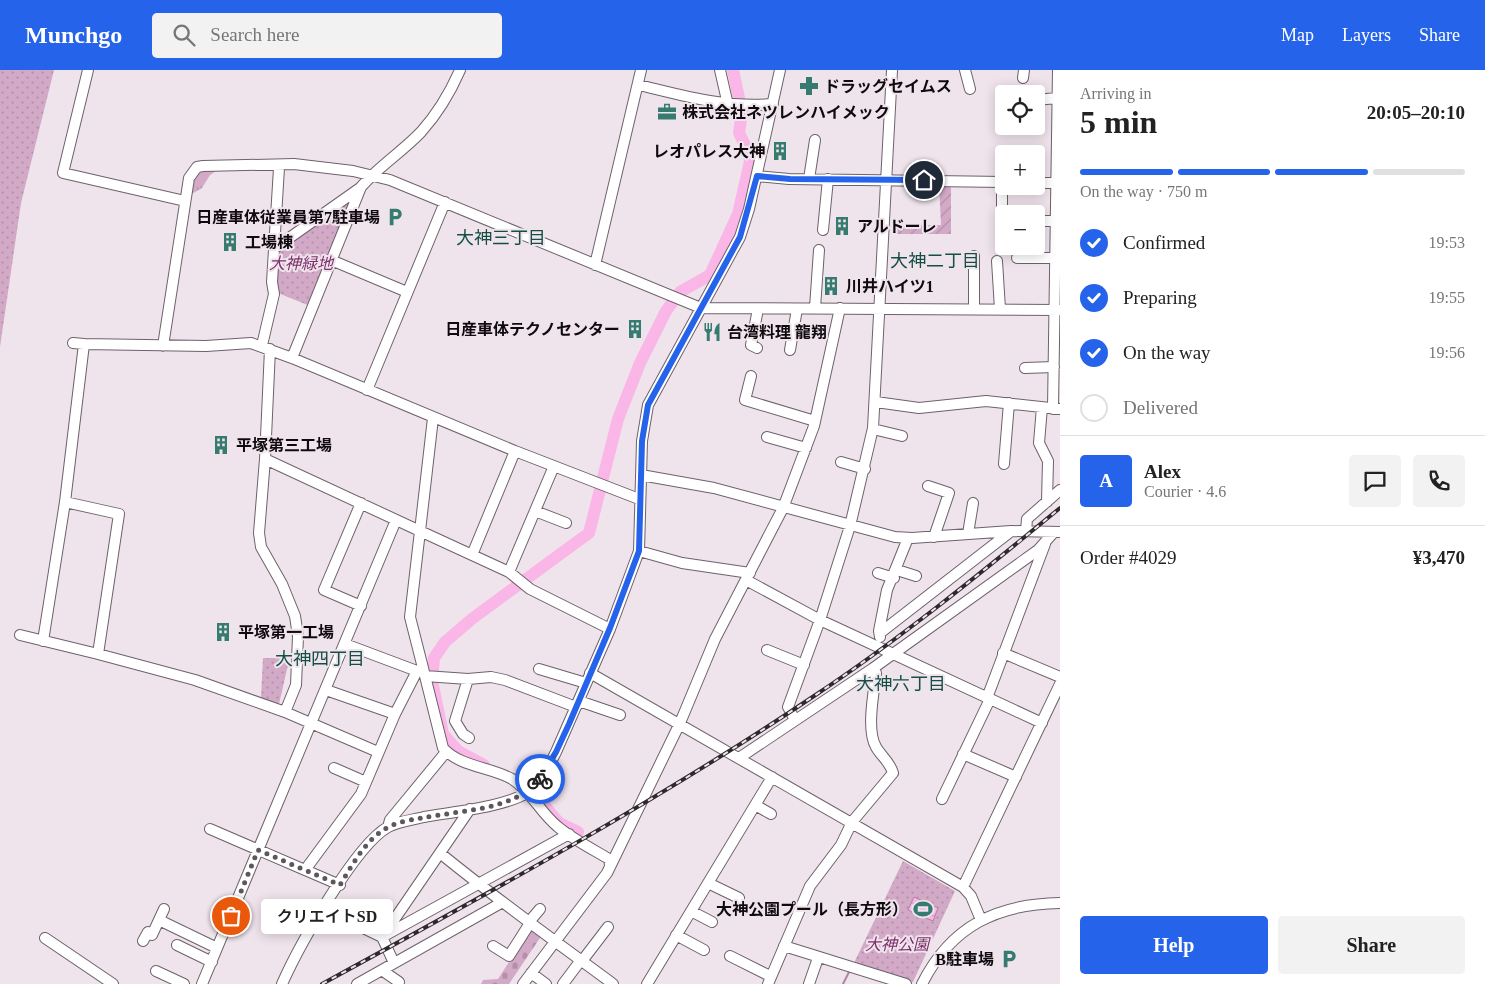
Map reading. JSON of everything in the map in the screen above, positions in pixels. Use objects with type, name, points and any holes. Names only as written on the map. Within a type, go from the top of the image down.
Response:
[{"type":"street","points":[[88,70],[63,173],[185,201]]},
{"type":"street","points":[[275,248],[359,188],[420,133],[438,112],[460,70]]},
{"type":"street","points":[[595,265],[639,85],[640,70]]},
{"type":"street","points":[[720,70],[728,105]]},
{"type":"street","points":[[282,984],[301,944],[370,841],[388,827],[410,820],[505,801],[528,792],[546,770],[610,628],[639,551],[641,536],[639,499],[642,441],[648,405],[740,237],[757,176],[780,70]]},
{"type":"street","points":[[795,720],[788,707],[845,557],[850,526],[873,429],[876,402],[879,308],[892,70]]},
{"type":"street","points":[[965,70],[970,89]]},
{"type":"street","points":[[876,402],[919,408],[964,402],[1009,403],[1056,409],[1054,367],[1057,310],[1055,258],[1058,183],[1058,70]]},
{"type":"street","points":[[639,85],[728,105],[773,104]]},
{"type":"street","points":[[1045,99],[1057,98]]},
{"type":"street","points":[[810,179],[815,140]]},
{"type":"street","points":[[164,346],[189,178],[197,167],[294,164],[390,180],[701,308],[1057,310]]},
{"type":"street","points":[[279,168],[272,282],[274,294],[267,345],[265,459],[259,533],[261,547],[282,584],[295,616],[298,636],[296,684],[285,712]]},
{"type":"street","points":[[757,176],[810,179],[995,182]]},
{"type":"street","points":[[823,230],[828,179]]},
{"type":"street","points":[[1045,183],[1058,183]]},
{"type":"street","points":[[292,358],[359,188]]},
{"type":"street","points":[[367,390],[445,202]]},
{"type":"street","points":[[1045,221],[1056,221]]},
{"type":"street","points":[[815,308],[819,250]]},
{"type":"street","points":[[974,309],[971,286],[975,256]]},
{"type":"street","points":[[1017,258],[1055,258]]},
{"type":"street","points":[[332,260],[408,292]]},
{"type":"street","points":[[997,260],[1000,309]]},
{"type":"street","points":[[523,984],[555,940],[601,884],[680,723],[715,639],[783,508],[815,421],[840,308]]},
{"type":"street","points":[[751,345],[758,309]]},
{"type":"street","points":[[790,350],[797,309]]},
{"type":"street","points":[[73,343],[164,346],[251,343],[267,345],[292,358],[433,418],[639,499]]},
{"type":"street","points":[[44,641],[65,502],[84,344]]},
{"type":"street","points":[[1025,368],[1054,367]]},
{"type":"street","points":[[748,380],[745,400],[779,406],[815,421]]},
{"type":"street","points":[[1002,459],[1011,427],[1009,403]]},
{"type":"street","points":[[1042,407],[1039,443],[1048,461],[1047,502]]},
{"type":"street","points":[[433,418],[410,617],[422,672],[443,748],[446,752],[483,768],[500,772],[528,792],[557,827],[609,859],[610,865]]},
{"type":"street","points":[[873,429],[902,436]]},
{"type":"street","points":[[767,437],[806,448]]},
{"type":"street","points":[[472,556],[515,451]]},
{"type":"street","points":[[265,459],[509,572],[530,589],[610,628]]},
{"type":"street","points":[[841,462],[865,469]]},
{"type":"street","points":[[509,572],[554,466]]},
{"type":"street","points":[[641,475],[714,488],[850,526],[903,538],[1011,531],[1057,532]]},
{"type":"street","points":[[933,485],[949,493],[934,537]]},
{"type":"street","points":[[1026,531],[1027,519],[1060,490]]},
{"type":"street","points":[[65,502],[119,514],[98,654]]},
{"type":"street","points":[[360,503],[324,590],[361,606]]},
{"type":"street","points":[[968,534],[972,503]]},
{"type":"street","points":[[535,511],[566,523]]},
{"type":"street","points":[[202,984],[396,520]]},
{"type":"street","points":[[880,633],[1011,531]]},
{"type":"street","points":[[739,758],[892,654],[1046,542],[1057,532]]},
{"type":"street","points":[[879,648],[887,590],[895,574],[903,538]]},
{"type":"street","points":[[942,798],[964,754],[988,698],[1003,653],[1046,542]]},
{"type":"street","points":[[639,551],[682,563],[748,576],[820,620],[1042,723]]},
{"type":"street","points":[[878,573],[916,576]]},
{"type":"street","points":[[20,635],[195,680],[285,712],[378,752]]},
{"type":"street","points":[[345,644],[422,672],[468,679],[491,677],[505,680],[608,715],[620,715]]},
{"type":"street","points":[[767,650],[804,665]]},
{"type":"street","points":[[1003,653],[1060,677]]},
{"type":"street","points":[[539,668],[588,678],[680,723],[963,887],[971,896],[981,920]]},
{"type":"street","points":[[733,959],[769,980],[810,886],[841,845],[852,822],[893,773],[891,767],[875,746],[872,734],[876,673],[872,668]]},
{"type":"street","points":[[305,870],[361,794],[395,714],[422,672]]},
{"type":"street","points":[[464,737],[455,721],[458,705],[468,679]]},
{"type":"street","points":[[963,887],[1060,684]]},
{"type":"street","points":[[326,690],[395,714]]},
{"type":"street","points":[[388,827],[390,820],[446,752]]},
{"type":"street","points":[[964,754],[1016,777]]},
{"type":"street","points":[[340,769],[366,782]]},
{"type":"street","points":[[646,984],[772,777]]},
{"type":"street","points":[[755,805],[771,814]]},
{"type":"street","points":[[382,938],[470,809]]},
{"type":"street","points":[[210,829],[340,885]]},
{"type":"street","points":[[382,938],[569,834]]},
{"type":"street","points":[[440,853],[501,903],[555,940],[613,984]]},
{"type":"street","points":[[708,883],[739,898]]},
{"type":"street","points":[[361,983],[501,903]]},
{"type":"street","points":[[922,984],[943,951],[957,936],[981,920],[1017,907],[1060,903]]},
{"type":"street","points":[[143,941],[148,932],[152,935],[164,909]]},
{"type":"street","points":[[324,909],[382,938],[394,963]]},
{"type":"street","points":[[493,946],[509,956],[540,909]]},
{"type":"street","points":[[691,911],[712,922]]},
{"type":"street","points":[[159,920],[218,948]]},
{"type":"street","points":[[563,984],[603,929]]},
{"type":"street","points":[[676,935],[704,950]]},
{"type":"street","points":[[45,938],[113,984]]},
{"type":"street","points":[[178,945],[212,962]]},
{"type":"street","points":[[784,946],[906,984]]},
{"type":"street","points":[[809,984],[818,958]]},
{"type":"street","points":[[382,971],[399,982]]},
{"type":"street","points":[[531,973],[546,984]]},
{"type":"street","points":[[160,975],[184,984]]},
{"type":"green space","points":[[0,70],[54,70],[21,203],[0,347]]},
{"type":"green space","points":[[205,170],[216,171],[210,175],[202,188],[190,195],[192,181],[196,172]]},
{"type":"green space","points":[[939,184],[951,184],[951,234],[892,234],[892,225],[941,225]]},
{"type":"green space","name":"大神緑地","points":[[356,192],[310,306],[278,293],[273,287],[278,250]]},
{"type":"green space","points":[[263,658],[287,658],[288,665],[279,704],[261,698]]},
{"type":"green space","name":"大神公園","points":[[903,861],[955,891],[913,982],[854,963]]},
{"type":"green space","points":[[537,930],[542,935],[509,984],[481,984],[483,980],[498,979],[529,931]]},
{"type":"water","name":"大神公園プール（長方形）","points":[[914,897],[938,908],[933,921],[908,910]]},
{"type":"waterway","points":[[484,765],[458,751],[443,734],[432,681],[434,658],[445,642],[473,618],[589,533],[618,419],[640,363],[666,311],[680,292],[710,275],[738,214],[750,161],[749,153],[739,133],[742,112],[733,70]]},
{"type":"waterway","points":[[537,797],[559,823],[578,832]]},
{"type":"waterway","points":[[843,984],[850,970]]},
{"type":"railway","points":[[322,984],[571,846],[754,735],[814,696],[909,629],[1060,508]]},
{"type":"way so far","points":[[231,916],[258,850],[340,885],[370,841],[388,827],[410,820],[519,797],[528,792],[540,779]]},
{"type":"place","name":"ドラッグセイムス","points":[[809,86]]},
{"type":"place","name":"株式会社ネツレンハイメック","points":[[667,112]]},
{"type":"place","name":"レオパレス大神","points":[[780,151]]},
{"type":"place","name":"日産車体従業員第7駐車場","points":[[395,217]]},
{"type":"place","name":"アルドーレ","points":[[842,226]]},
{"type":"place","name":"工場棟","points":[[230,242]]},
{"type":"place","name":"川井ハイツ1","points":[[831,286]]},
{"type":"place","name":"日産車体テクノセンター","points":[[635,329]]},
{"type":"place","name":"台湾料理 龍翔","points":[[712,332]]},
{"type":"place","name":"平塚第三工場","points":[[221,445]]},
{"type":"place","name":"平塚第一工場","points":[[223,632]]},
{"type":"place","name":"大神公園プール（長方形）","points":[[923,909]]},
{"type":"place","name":"クリエイトSD","points":[[231,916]]},
{"type":"place","name":"B駐車場","points":[[1009,959]]},
{"type":"district","name":"大神三丁目","points":[[501,238]]},
{"type":"district","name":"大神二丁目","points":[[935,261]]},
{"type":"district","name":"大神四丁目","points":[[320,659]]},
{"type":"district","name":"大神六丁目","points":[[901,684]]},
{"type":"route","points":[[540,779],[556,752],[569,724],[610,628],[639,551],[641,536],[639,499],[642,441],[648,405],[740,237],[757,176],[790,179],[924,180]]}]
